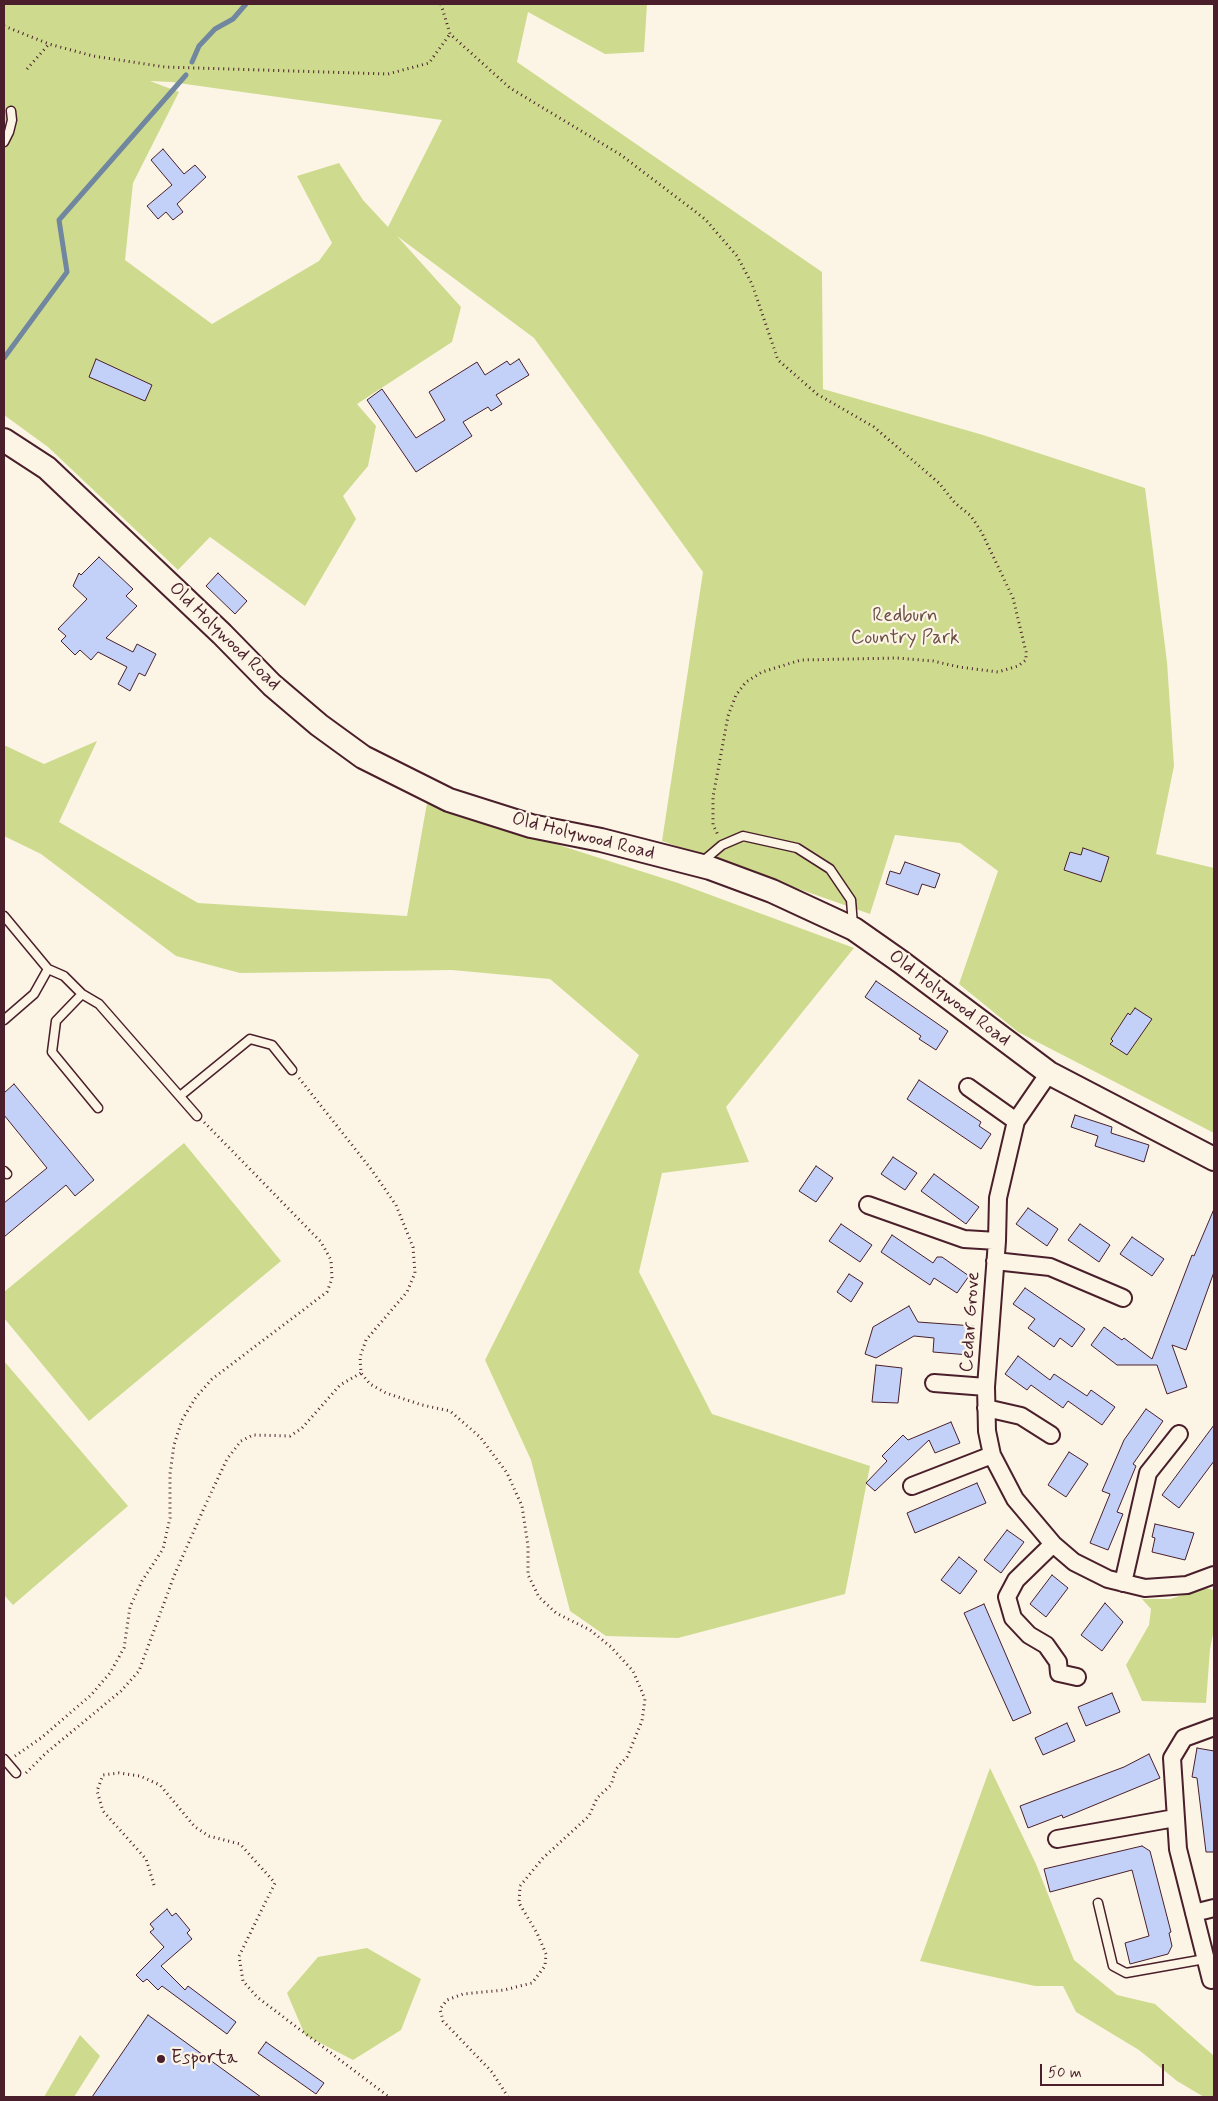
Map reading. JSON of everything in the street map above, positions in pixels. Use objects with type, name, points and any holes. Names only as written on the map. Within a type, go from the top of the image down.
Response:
[{"type":"street","name":"Old Holywood Road","points":[[4,440],[47,468],[215,627],[272,685],[319,726],[363,757],[408,781],[458,803],[531,826],[601,840],[699,865],[772,891],[854,929],[901,962],[1048,1073],[1214,1159]]},
{"type":"street","name":"Cedar Grove","points":[[1048,1073],[1016,1121],[998,1198],[997,1241],[986,1386],[987,1431],[992,1455],[1015,1499],[1053,1544],[1074,1562],[1108,1579],[1144,1588],[1187,1585],[1214,1574]]},
{"type":"street","points":[[968,1087],[1016,1121]]},
{"type":"street","points":[[868,1205],[964,1238],[997,1241]]},
{"type":"street","name":"Cedar Grove","points":[[995,1261],[1050,1267],[1123,1298]]},
{"type":"street","name":"Cedar Grove","points":[[934,1383],[986,1386]]},
{"type":"street","points":[[986,1408],[1020,1416],[1051,1435]]},
{"type":"street","points":[[1123,1583],[1148,1473],[1179,1434]]},
{"type":"street","points":[[912,1486],[992,1455]]},
{"type":"street","points":[[1053,1544],[1016,1580],[1007,1597],[1013,1618],[1029,1635],[1046,1645],[1058,1662],[1059,1673],[1077,1677]]},
{"type":"street","points":[[1211,1980],[1178,1849],[1172,1758],[1184,1738],[1214,1727]]},
{"type":"street","points":[[1056,1839],[1175,1818]]},
{"type":"street","points":[[1194,1913],[1214,1908]]},
{"type":"lane","points":[[4,142],[10,132],[11,112]]},
{"type":"lane","points":[[699,865],[722,845],[743,836],[797,848],[830,869],[851,900],[854,929]]},
{"type":"lane","points":[[4,916],[48,969],[64,976],[82,994],[99,1004],[197,1116]]},
{"type":"lane","points":[[4,1020],[34,994],[48,969]]},
{"type":"lane","points":[[82,994],[56,1021],[52,1052],[98,1108]]},
{"type":"lane","points":[[180,1096],[250,1039],[272,1044],[292,1070]]},
{"type":"lane","points":[[5,1761],[16,1773]]},
{"type":"lane","points":[[1098,1902],[1113,1966],[1126,1973],[1205,1959]]},
{"type":"path","points":[[441,4],[450,34],[510,88],[621,155],[705,219],[736,256],[752,284],[778,360],[817,394],[874,427],[939,483],[955,502],[971,516],[982,533],[1013,598],[1026,652],[1026,660],[1018,666],[998,672],[915,659],[801,660],[762,672],[746,682],[736,695],[728,716],[714,797],[713,825],[722,845]]},
{"type":"path","points":[[4,26],[48,44],[93,56],[165,67],[388,74],[429,63],[450,34]]},
{"type":"path","points":[[27,69],[48,44]]},
{"type":"path","points":[[292,1070],[371,1169],[396,1205],[413,1247],[415,1273],[407,1292],[366,1340],[360,1357],[361,1373],[370,1384],[386,1393],[422,1405],[450,1411],[480,1437],[507,1473],[522,1506],[528,1546],[528,1575],[539,1597],[556,1613],[590,1630],[611,1647],[633,1671],[645,1699],[642,1722],[627,1757],[616,1769],[611,1785],[597,1798],[589,1816],[543,1858],[520,1886],[519,1903],[537,1933],[546,1954],[545,1966],[532,1983],[504,1990],[464,1994],[447,2000],[440,2009],[443,2021],[492,2072],[508,2097]]},
{"type":"path","points":[[5,1761],[41,1738],[91,1695],[110,1673],[124,1648],[130,1607],[142,1581],[163,1549],[170,1518],[170,1474],[174,1445],[182,1420],[196,1397],[212,1379],[327,1292],[332,1279],[331,1260],[321,1242],[197,1116]]},
{"type":"path","points":[[16,1773],[23,1776],[46,1753],[122,1691],[139,1670],[174,1576],[204,1508],[227,1459],[241,1441],[253,1436],[290,1436],[302,1428],[340,1385],[361,1373]]},
{"type":"path","points":[[154,1885],[146,1859],[103,1811],[97,1791],[103,1775],[118,1773],[140,1776],[160,1785],[195,1827],[209,1836],[240,1844],[269,1876],[275,1883],[239,1956],[243,1981],[257,1997],[389,2097]]},
{"type":"green space","name":"Redburn Country Park","points":[[4,4],[647,4],[644,52],[605,54],[528,12],[517,62],[822,272],[823,389],[983,435],[1145,488],[1167,662],[1174,766],[1156,854],[1214,868],[1214,1133],[1018,1032],[959,984],[998,871],[960,843],[895,835],[870,914],[662,841],[703,572],[534,338],[397,236],[461,307],[452,342],[357,404],[376,426],[368,466],[343,496],[356,519],[305,606],[210,537],[178,570],[48,447],[4,415]],"holes":[[[150,81],[171,82],[442,120],[388,227],[363,200],[339,163],[297,176],[332,243],[319,261],[212,324],[125,260],[133,183],[179,92]]]},
{"type":"green space","points":[[97,741],[59,822],[198,903],[407,916],[427,803],[678,883],[854,948],[726,1107],[749,1162],[662,1173],[639,1272],[712,1414],[870,1466],[845,1594],[678,1638],[606,1636],[570,1611],[531,1460],[485,1360],[639,1055],[550,979],[452,970],[240,973],[176,956],[41,854],[4,836],[4,745],[44,764]]},
{"type":"green space","points":[[184,1143],[281,1261],[89,1421],[4,1318],[4,1292]]},
{"type":"green space","points":[[4,1361],[128,1506],[13,1605],[4,1595]]},
{"type":"green space","points":[[1205,1588],[1214,1590],[1214,1629],[1210,1649],[1206,1703],[1142,1701],[1126,1665],[1149,1625],[1151,1609],[1142,1599],[1170,1599]]},
{"type":"green space","points":[[990,1768],[1036,1864],[1074,1960],[1117,1995],[1155,2004],[1214,2056],[1214,2097],[1204,2097],[1177,2081],[1139,2050],[1076,2012],[1063,1986],[1035,1986],[920,1961]]},
{"type":"green space","points":[[367,1948],[421,1979],[401,2030],[353,2060],[305,2035],[287,1993],[318,1957]]},
{"type":"green space","points":[[80,2035],[100,2056],[74,2097],[44,2097]]},
{"type":"building","points":[[163,149],[184,174],[195,165],[206,177],[177,204],[183,212],[173,220],[166,212],[158,219],[147,206],[172,185],[151,160]]},
{"type":"building","points":[[96,359],[152,385],[145,401],[89,377]]},
{"type":"building","points":[[519,359],[529,375],[496,395],[502,404],[491,411],[488,407],[463,422],[472,436],[416,472],[367,400],[382,389],[416,438],[445,420],[429,392],[477,362],[485,375],[507,361],[510,365]]},
{"type":"building","points":[[99,557],[133,589],[126,596],[137,606],[106,638],[133,652],[137,644],[156,654],[145,676],[139,673],[130,691],[118,684],[127,667],[98,652],[91,660],[80,650],[75,655],[61,641],[66,636],[58,629],[87,599],[73,586],[79,573],[81,575]]},
{"type":"building","points":[[218,573],[247,601],[235,614],[206,586]]},
{"type":"building","points":[[1083,848],[1109,857],[1101,882],[1064,870],[1070,852],[1081,855]]},
{"type":"building","points":[[905,862],[940,874],[935,888],[922,884],[918,895],[886,884],[890,871],[900,874]]},
{"type":"building","points":[[876,981],[948,1031],[936,1050],[919,1039],[921,1036],[865,997]]},
{"type":"building","points":[[1135,1008],[1152,1019],[1127,1055],[1110,1044],[1113,1041],[1111,1039],[1128,1013],[1130,1015]]},
{"type":"building","points":[[919,1080],[981,1122],[979,1126],[991,1134],[981,1149],[907,1099]]},
{"type":"building","points":[[14,1084],[94,1180],[75,1196],[66,1185],[4,1237],[4,1203],[47,1168],[4,1115],[4,1093]]},
{"type":"building","points":[[1075,1115],[1112,1127],[1111,1133],[1149,1145],[1144,1162],[1095,1146],[1098,1136],[1071,1127]]},
{"type":"building","points":[[893,1157],[917,1173],[905,1190],[881,1174]]},
{"type":"building","points":[[816,1166],[833,1178],[816,1202],[799,1191]]},
{"type":"building","points":[[934,1174],[979,1207],[966,1224],[921,1191]]},
{"type":"building","points":[[1028,1208],[1058,1229],[1047,1246],[1016,1224]]},
{"type":"building","points":[[1214,1209],[1214,1272],[1186,1350],[1172,1345],[1187,1387],[1167,1394],[1157,1365],[1117,1365],[1091,1345],[1104,1327],[1122,1340],[1124,1338],[1152,1359],[1192,1255],[1194,1256]]},
{"type":"building","points":[[841,1224],[872,1245],[860,1262],[829,1241]]},
{"type":"building","points":[[1080,1224],[1110,1245],[1099,1262],[1068,1240]]},
{"type":"building","points":[[892,1235],[933,1263],[937,1257],[942,1257],[969,1276],[957,1293],[934,1278],[930,1285],[881,1252]]},
{"type":"building","points":[[1132,1237],[1164,1259],[1152,1276],[1120,1254]]},
{"type":"building","points":[[849,1274],[863,1283],[851,1302],[837,1292]]},
{"type":"building","points":[[1025,1288],[1085,1329],[1072,1347],[1060,1338],[1054,1347],[1028,1328],[1035,1319],[1013,1304]]},
{"type":"building","points":[[909,1306],[918,1322],[974,1326],[969,1355],[933,1352],[934,1338],[914,1336],[876,1358],[865,1354],[873,1327]]},
{"type":"building","points":[[1018,1356],[1050,1380],[1054,1374],[1087,1396],[1091,1390],[1115,1407],[1102,1425],[1068,1401],[1063,1408],[1031,1385],[1027,1390],[1005,1374]]},
{"type":"building","points":[[876,1365],[902,1368],[898,1403],[872,1402]]},
{"type":"building","points":[[1146,1409],[1163,1421],[1133,1464],[1136,1466],[1117,1512],[1123,1514],[1108,1550],[1090,1543],[1110,1494],[1102,1491],[1124,1440]]},
{"type":"building","points":[[951,1422],[960,1443],[935,1453],[929,1440],[875,1491],[866,1483],[887,1461],[882,1456],[903,1435],[908,1440]]},
{"type":"building","points":[[1214,1425],[1214,1461],[1179,1508],[1162,1495]]},
{"type":"building","points":[[1069,1452],[1088,1464],[1066,1497],[1048,1485]]},
{"type":"building","points":[[977,1483],[986,1503],[915,1533],[907,1513]]},
{"type":"building","points":[[1155,1524],[1194,1533],[1185,1560],[1152,1552],[1155,1538],[1152,1537]]},
{"type":"building","points":[[1007,1530],[1024,1542],[1001,1573],[984,1560]]},
{"type":"building","points":[[959,1557],[977,1571],[960,1594],[941,1580]]},
{"type":"building","points":[[1052,1575],[1068,1588],[1046,1617],[1030,1604]]},
{"type":"building","points":[[1105,1603],[1123,1622],[1102,1651],[1081,1635]]},
{"type":"building","points":[[984,1604],[1031,1713],[1013,1721],[964,1613]]},
{"type":"building","points":[[1112,1693],[1120,1712],[1086,1726],[1078,1707]]},
{"type":"building","points":[[1067,1723],[1075,1741],[1043,1755],[1035,1738]]},
{"type":"building","points":[[1197,1748],[1214,1751],[1214,1852],[1206,1852],[1197,1778],[1192,1777]]},
{"type":"building","points":[[1149,1754],[1160,1778],[1063,1818],[1062,1815],[1028,1828],[1020,1806],[1124,1767]]},
{"type":"building","points":[[1142,1846],[1150,1851],[1171,1932],[1169,1933],[1172,1946],[1168,1954],[1130,1964],[1125,1943],[1149,1936],[1132,1870],[1050,1892],[1044,1869]]},
{"type":"building","points":[[167,1909],[172,1916],[176,1913],[190,1930],[187,1933],[192,1939],[161,1966],[185,1990],[188,1986],[236,2022],[227,2034],[162,1986],[158,1990],[147,1979],[143,1982],[136,1975],[164,1947],[150,1932],[154,1929],[150,1924]]},
{"type":"building","name":"Esporta","points":[[148,2015],[261,2097],[92,2097]]},
{"type":"building","points":[[266,2042],[324,2083],[316,2094],[258,2053]]},
{"type":"waterway","points":[[192,62],[199,46],[215,29],[233,19],[246,4]]},
{"type":"waterway","points":[[4,358],[67,272],[59,220],[186,75]]},
{"type":"place","name":"Esporta","points":[[161,2059]]}]
